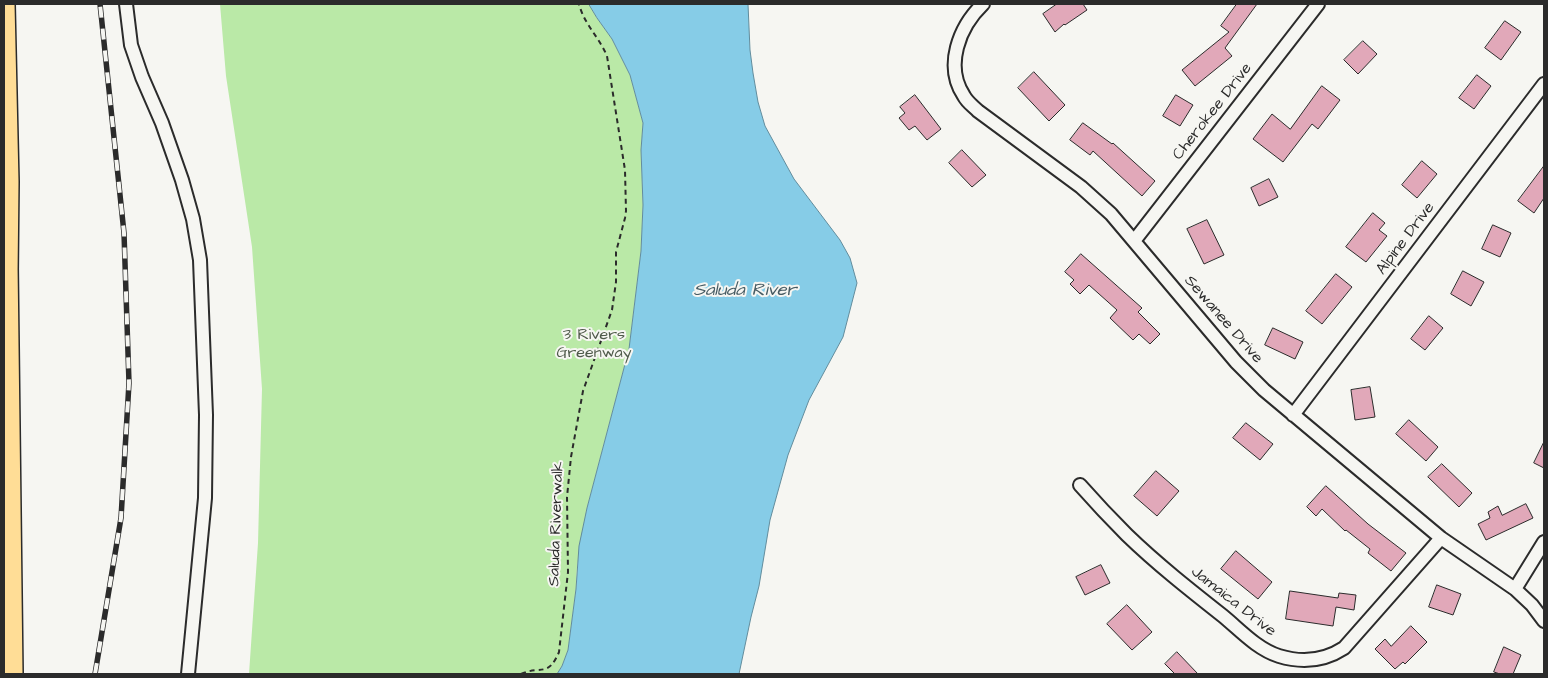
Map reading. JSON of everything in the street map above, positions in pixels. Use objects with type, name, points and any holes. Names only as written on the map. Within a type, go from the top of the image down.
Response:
[{"type":"highway","points":[[5,4],[9,182],[8,263],[13,674]]},
{"type":"highway","points":[[4,357],[8,263]]},
{"type":"street","points":[[126,4],[131,45],[182,180],[193,219],[200,260],[206,416],[205,498],[188,674]]},
{"type":"street","name":"Sewanee Drive","points":[[983,4],[972,14],[960,35],[955,58],[956,78],[964,96],[978,111],[1082,187],[1111,214],[1236,362],[1264,390],[1440,538],[1516,589],[1532,605],[1544,621]]},
{"type":"street","name":"Cherokee Drive","points":[[1134,241],[1318,4]]},
{"type":"street","name":"Alpine Drive","points":[[1293,415],[1543,88]]},
{"type":"street","name":"Jamaica Drive","points":[[1080,485],[1128,536],[1175,578],[1259,646],[1277,655],[1292,659],[1308,661],[1323,659],[1344,648],[1440,538]]},
{"type":"street","points":[[1516,589],[1544,542]]},
{"type":"path","name":"Saluda Riverwalk","points":[[521,674],[547,670],[556,662],[559,652],[568,572],[567,497],[571,457],[584,391],[612,310],[616,282],[616,252],[625,218],[625,170],[607,56],[603,47],[585,22],[579,4]]},
{"type":"green space","name":"3 Rivers Greenway","points":[[220,4],[589,4],[612,39],[630,75],[643,123],[641,150],[643,205],[641,251],[629,349],[587,508],[577,567],[568,650],[557,674],[249,674],[258,543],[262,389],[252,247],[226,76]]},
{"type":"water","name":"Saluda River","points":[[589,4],[748,4],[753,73],[758,102],[765,126],[794,179],[840,240],[850,258],[857,283],[843,337],[809,400],[788,455],[770,520],[759,586],[739,674],[557,674],[568,650],[576,589],[579,546],[587,508],[629,349],[641,251],[643,205],[641,150],[643,123],[630,75],[612,39]]},
{"type":"building","points":[[1057,4],[1083,4],[1087,10],[1055,32],[1043,14]]},
{"type":"building","points":[[1237,4],[1257,4],[1225,48],[1232,56],[1195,86],[1182,70],[1229,32],[1221,26]]},
{"type":"building","points":[[1505,21],[1521,32],[1501,60],[1485,48]]},
{"type":"building","points":[[1363,41],[1377,54],[1358,74],[1344,60]]},
{"type":"building","points":[[1034,72],[1065,105],[1049,121],[1018,88]]},
{"type":"building","points":[[1477,75],[1491,86],[1474,109],[1459,98]]},
{"type":"building","points":[[1322,86],[1340,100],[1318,129],[1312,124],[1283,162],[1253,139],[1272,114],[1290,129]]},
{"type":"building","points":[[915,95],[941,129],[927,140],[915,126],[909,130],[899,118],[905,113],[900,107]]},
{"type":"building","points":[[1176,95],[1193,105],[1180,126],[1163,116]]},
{"type":"building","points":[[1083,123],[1113,143],[1155,181],[1142,196],[1093,151],[1090,155],[1070,140]]},
{"type":"building","points":[[962,150],[986,175],[972,187],[949,163]]},
{"type":"building","points":[[1422,161],[1437,174],[1417,198],[1402,185]]},
{"type":"building","points":[[1544,166],[1544,198],[1534,213],[1518,201]]},
{"type":"building","points":[[1269,179],[1278,197],[1259,206],[1251,188]]},
{"type":"building","points":[[1373,213],[1385,223],[1379,230],[1387,236],[1366,262],[1346,247]]},
{"type":"building","points":[[1207,220],[1224,255],[1204,264],[1187,229]]},
{"type":"building","points":[[1493,225],[1511,233],[1500,257],[1482,249]]},
{"type":"building","points":[[1081,254],[1142,308],[1138,312],[1160,334],[1150,344],[1139,334],[1133,340],[1110,318],[1117,310],[1089,285],[1080,294],[1070,284],[1074,280],[1065,272]]},
{"type":"building","points":[[1463,271],[1484,282],[1471,306],[1451,294]]},
{"type":"building","points":[[1336,274],[1352,287],[1322,324],[1306,311]]},
{"type":"building","points":[[1429,316],[1443,328],[1425,350],[1411,339]]},
{"type":"building","points":[[1273,328],[1303,342],[1295,359],[1265,345]]},
{"type":"building","points":[[1370,387],[1375,417],[1355,420],[1351,390]]},
{"type":"building","points":[[1409,420],[1438,447],[1426,461],[1396,434]]},
{"type":"building","points":[[1246,423],[1273,444],[1260,460],[1233,438]]},
{"type":"building","points":[[1544,442],[1544,468],[1534,463]]},
{"type":"building","points":[[1442,464],[1472,493],[1459,507],[1428,477]]},
{"type":"building","points":[[1156,471],[1179,491],[1157,516],[1134,496]]},
{"type":"building","points":[[1326,486],[1368,524],[1406,553],[1391,571],[1368,553],[1370,549],[1345,531],[1322,509],[1316,516],[1307,507]]},
{"type":"building","points":[[1526,504],[1533,518],[1486,540],[1478,524],[1490,518],[1488,512],[1498,506],[1502,515]]},
{"type":"building","points":[[1236,551],[1272,582],[1258,599],[1221,569]]},
{"type":"building","points":[[1101,565],[1110,583],[1085,595],[1076,577]]},
{"type":"building","points":[[1437,585],[1461,594],[1453,615],[1429,607]]},
{"type":"building","points":[[1290,591],[1338,598],[1339,593],[1356,595],[1354,610],[1336,607],[1333,626],[1286,619]]},
{"type":"building","points":[[1127,605],[1152,632],[1132,650],[1107,624]]},
{"type":"building","points":[[1411,626],[1427,642],[1405,664],[1403,662],[1395,669],[1375,649],[1385,639],[1391,646]]},
{"type":"building","points":[[1504,647],[1521,655],[1513,674],[1494,672]]},
{"type":"building","points":[[1177,652],[1198,674],[1175,674],[1165,664]]},
{"type":"railway","points":[[95,674],[121,518],[129,383],[124,233],[100,4]]}]
